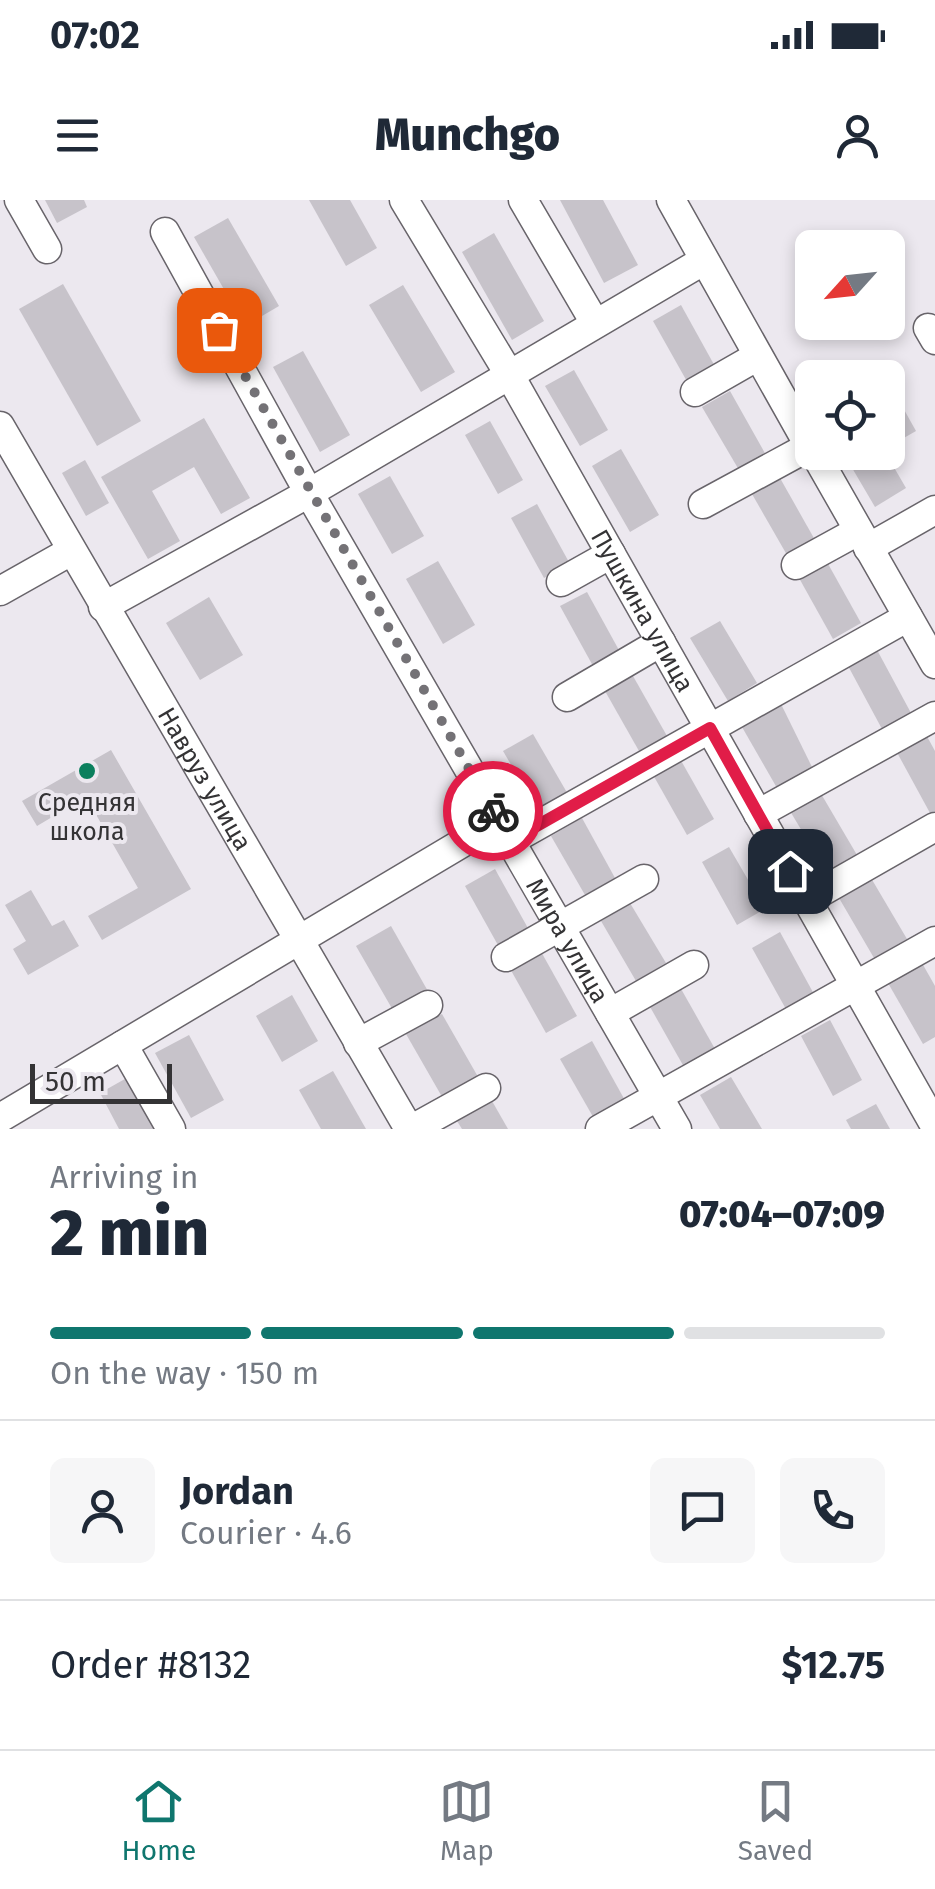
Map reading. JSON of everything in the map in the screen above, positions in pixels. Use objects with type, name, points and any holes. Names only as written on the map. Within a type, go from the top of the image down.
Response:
[{"type":"street","points":[[18,200],[47,249]]},
{"type":"street","name":"Пушкина улица","points":[[404,200],[509,374],[935,1126]]},
{"type":"street","points":[[523,200],[596,324]]},
{"type":"street","points":[[671,200],[795,420]]},
{"type":"street","name":"Мира улица","points":[[165,232],[310,493],[677,1129]]},
{"type":"street","points":[[103,606],[310,493],[703,261]]},
{"type":"street","points":[[695,392],[758,356]]},
{"type":"street","name":"Навруз улица","points":[[4,442],[411,1129]]},
{"type":"street","points":[[704,504],[795,458]]},
{"type":"street","points":[[823,470],[935,664]]},
{"type":"street","points":[[796,565],[935,510]]},
{"type":"street","points":[[0,591],[71,551]]},
{"type":"street","points":[[560,582],[611,554]]},
{"type":"street","points":[[0,1118],[298,941],[504,831],[710,728],[908,617]]},
{"type":"street","points":[[566,696],[661,642]]},
{"type":"street","points":[[758,814],[935,716]]},
{"type":"street","points":[[807,900],[935,826]]},
{"type":"street","points":[[506,957],[644,879]]},
{"type":"street","points":[[600,1129],[935,941]]},
{"type":"street","points":[[610,1013],[694,966]]},
{"type":"street","points":[[358,1044],[428,1005]]},
{"type":"street","points":[[123,1045],[171,1129]]},
{"type":"street","points":[[411,1129],[486,1088]]},
{"type":"building","points":[[45,200],[84,200],[87,207],[57,223]]},
{"type":"building","points":[[309,200],[350,200],[377,248],[346,266]]},
{"type":"building","points":[[560,200],[603,200],[638,265],[604,283]]},
{"type":"building","points":[[228,218],[279,306],[245,326],[194,237]]},
{"type":"building","points":[[494,233],[544,321],[512,340],[462,252]]},
{"type":"building","points":[[63,284],[141,421],[97,446],[19,309]]},
{"type":"building","points":[[403,285],[455,372],[421,392],[369,305]]},
{"type":"building","points":[[681,305],[717,370],[689,385],[653,321]]},
{"type":"building","points":[[303,351],[350,435],[320,452],[273,367]]},
{"type":"building","points":[[574,370],[608,430],[580,446],[545,386]]},
{"type":"building","points":[[730,391],[766,455],[739,470],[702,407]]},
{"type":"building","points":[[905,411],[916,431],[905,437]]},
{"type":"building","points":[[204,418],[250,498],[221,514],[194,467],[152,491],[180,541],[148,559],[101,477]]},
{"type":"building","points":[[490,421],[523,480],[498,494],[465,435]]},
{"type":"building","points":[[621,449],[659,515],[630,532],[592,466]]},
{"type":"building","points":[[85,460],[109,503],[86,516],[62,473]]},
{"type":"building","points":[[853,470],[896,470],[906,488],[875,507]]},
{"type":"building","points":[[390,476],[424,536],[392,554],[358,494]]},
{"type":"building","points":[[780,478],[815,540],[787,555],[752,494]]},
{"type":"building","points":[[537,504],[570,564],[544,578],[511,518]]},
{"type":"building","points":[[438,561],[475,625],[443,644],[406,579]]},
{"type":"building","points":[[827,562],[861,623],[833,639],[799,578]]},
{"type":"building","points":[[587,592],[620,652],[593,666],[560,606]]},
{"type":"building","points":[[209,597],[243,655],[200,680],[166,623]]},
{"type":"building","points":[[720,621],[757,683],[728,701],[690,638]]},
{"type":"building","points":[[876,648],[911,713],[882,729],[847,664]]},
{"type":"building","points":[[633,676],[667,736],[639,751],[605,691]]},
{"type":"building","points":[[781,704],[812,767],[777,788],[742,727]]},
{"type":"building","points":[[924,731],[935,751],[935,811],[930,813],[894,747]]},
{"type":"building","points":[[533,734],[569,796],[539,813],[503,751]]},
{"type":"building","points":[[111,750],[191,889],[102,940],[88,916],[138,888],[86,797],[37,826],[22,801]]},
{"type":"building","points":[[679,757],[714,819],[687,835],[652,773]]},
{"type":"building","points":[[820,792],[857,855],[827,873],[790,811]]},
{"type":"building","points":[[582,818],[615,878],[585,895],[551,836]]},
{"type":"building","points":[[729,847],[765,909],[737,925],[702,862]]},
{"type":"building","points":[[495,869],[529,930],[499,947],[465,886]]},
{"type":"building","points":[[871,878],[907,939],[874,958],[839,898]]},
{"type":"building","points":[[31,890],[52,926],[64,920],[79,946],[28,975],[13,949],[26,941],[5,905]]},
{"type":"building","points":[[630,903],[666,963],[636,981],[601,921]]},
{"type":"building","points":[[391,926],[429,993],[394,1012],[356,946]]},
{"type":"building","points":[[780,932],[815,996],[787,1011],[752,948]]},
{"type":"building","points":[[539,948],[577,1016],[546,1033],[508,965]]},
{"type":"building","points":[[922,963],[935,986],[935,1037],[923,1044],[888,983]]},
{"type":"building","points":[[680,987],[715,1049],[684,1067],[649,1005]]},
{"type":"building","points":[[292,995],[318,1041],[282,1062],[256,1016]]},
{"type":"building","points":[[442,1014],[481,1082],[445,1102],[406,1034]]},
{"type":"building","points":[[830,1020],[862,1080],[833,1096],[801,1036]]},
{"type":"building","points":[[189,1035],[224,1100],[191,1118],[155,1053]]},
{"type":"building","points":[[592,1041],[627,1104],[596,1122],[560,1059]]},
{"type":"building","points":[[333,1071],[366,1129],[321,1129],[299,1090]]},
{"type":"building","points":[[132,1075],[161,1129],[119,1129],[100,1093]]},
{"type":"building","points":[[731,1077],[762,1129],[720,1129],[700,1095]]},
{"type":"building","points":[[492,1101],[508,1129],[462,1129],[457,1121]]},
{"type":"building","points":[[876,1104],[890,1129],[851,1129],[846,1120]]},
{"type":"way so far","points":[[219,330],[493,811]]},
{"type":"place","name":"Средняя школа","points":[[87,771]]},
{"type":"route","points":[[493,811],[510,841],[710,728],[790,871]]}]
